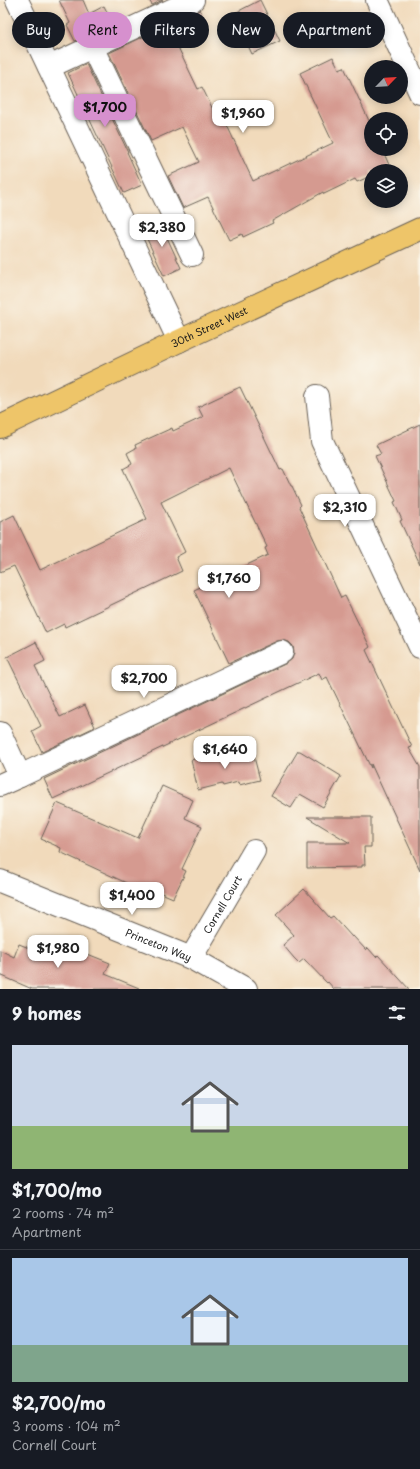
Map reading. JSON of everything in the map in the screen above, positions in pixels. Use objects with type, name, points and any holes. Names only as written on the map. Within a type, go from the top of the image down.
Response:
[{"type":"main road","name":"30th Street West","points":[[0,427],[420,229]]},
{"type":"street","points":[[17,0],[179,342]]},
{"type":"street","points":[[132,28],[193,0]]},
{"type":"street","points":[[377,0],[420,93]]},
{"type":"street","points":[[49,67],[90,48]]},
{"type":"street","points":[[92,48],[192,255]]},
{"type":"street","points":[[317,396],[322,441],[420,647]]},
{"type":"street","points":[[0,785],[282,652]]},
{"type":"street","points":[[0,734],[20,776]]},
{"type":"street","name":"Cornell Court","points":[[191,958],[254,851]]},
{"type":"street","name":"Princeton Way","points":[[0,882],[191,958],[246,989]]},
{"type":"building","points":[[59,0],[83,0],[88,12],[73,12],[73,37],[67,25],[70,23]]},
{"type":"building","points":[[149,0],[163,0],[152,5]]},
{"type":"building","points":[[260,0],[266,12],[237,12]]},
{"type":"building","points":[[104,6],[107,12],[93,12]]},
{"type":"building","points":[[275,31],[280,41],[275,43]]},
{"type":"building","points":[[140,38],[140,48],[178,48],[198,89],[202,87],[220,124],[225,121],[253,181],[333,143],[300,73],[333,57],[339,69],[344,67],[365,112],[364,156],[385,156],[389,164],[364,164],[364,179],[357,182],[355,179],[324,194],[323,192],[272,221],[273,223],[243,237],[242,234],[229,240],[208,197],[183,208],[168,176],[199,162],[182,127],[151,141],[109,53],[120,48],[132,48],[132,42]]},
{"type":"building","points":[[249,48],[265,48],[252,54]]},
{"type":"building","points":[[86,64],[142,185],[124,193],[68,73]]},
{"type":"building","points":[[159,220],[181,268],[164,276],[142,228]]},
{"type":"building","points":[[240,387],[280,470],[283,469],[292,486],[301,505],[299,507],[341,598],[345,596],[370,647],[366,650],[412,747],[409,748],[420,767],[420,870],[371,764],[371,768],[327,677],[322,680],[319,673],[53,799],[44,779],[287,663],[292,659],[294,653],[293,646],[289,642],[283,640],[277,641],[229,663],[194,590],[268,555],[265,548],[267,547],[229,468],[161,502],[185,552],[176,557],[182,571],[65,627],[64,624],[46,633],[14,566],[0,572],[0,522],[14,515],[40,570],[147,519],[123,469],[132,464],[127,453],[136,448],[135,445],[172,428],[173,431],[203,417],[198,407]]},
{"type":"building","points":[[420,424],[420,564],[400,521],[402,520],[394,502],[396,501],[375,456],[381,454],[376,445]]},
{"type":"building","points":[[36,642],[45,661],[35,666],[60,717],[85,705],[95,727],[42,752],[32,731],[41,726],[7,657]]},
{"type":"building","points":[[233,750],[234,758],[253,753],[260,780],[239,785],[238,782],[223,786],[222,784],[198,790],[191,760]]},
{"type":"building","points":[[298,751],[341,776],[323,807],[300,794],[291,808],[271,796]]},
{"type":"building","points":[[162,786],[193,800],[185,818],[202,826],[182,869],[186,871],[173,898],[152,889],[150,894],[60,852],[61,848],[41,839],[57,803],[138,838]]},
{"type":"building","points":[[307,817],[371,817],[371,847],[364,847],[365,865],[362,865],[362,867],[307,868],[307,843],[350,843]]},
{"type":"building","points":[[304,889],[330,918],[333,916],[366,950],[368,948],[376,957],[378,955],[409,989],[334,989],[304,959],[299,963],[283,945],[294,935],[276,915]]},
{"type":"building","points":[[50,939],[110,963],[105,974],[139,989],[32,989],[0,975],[0,950],[14,957],[19,944],[44,954]]}]
